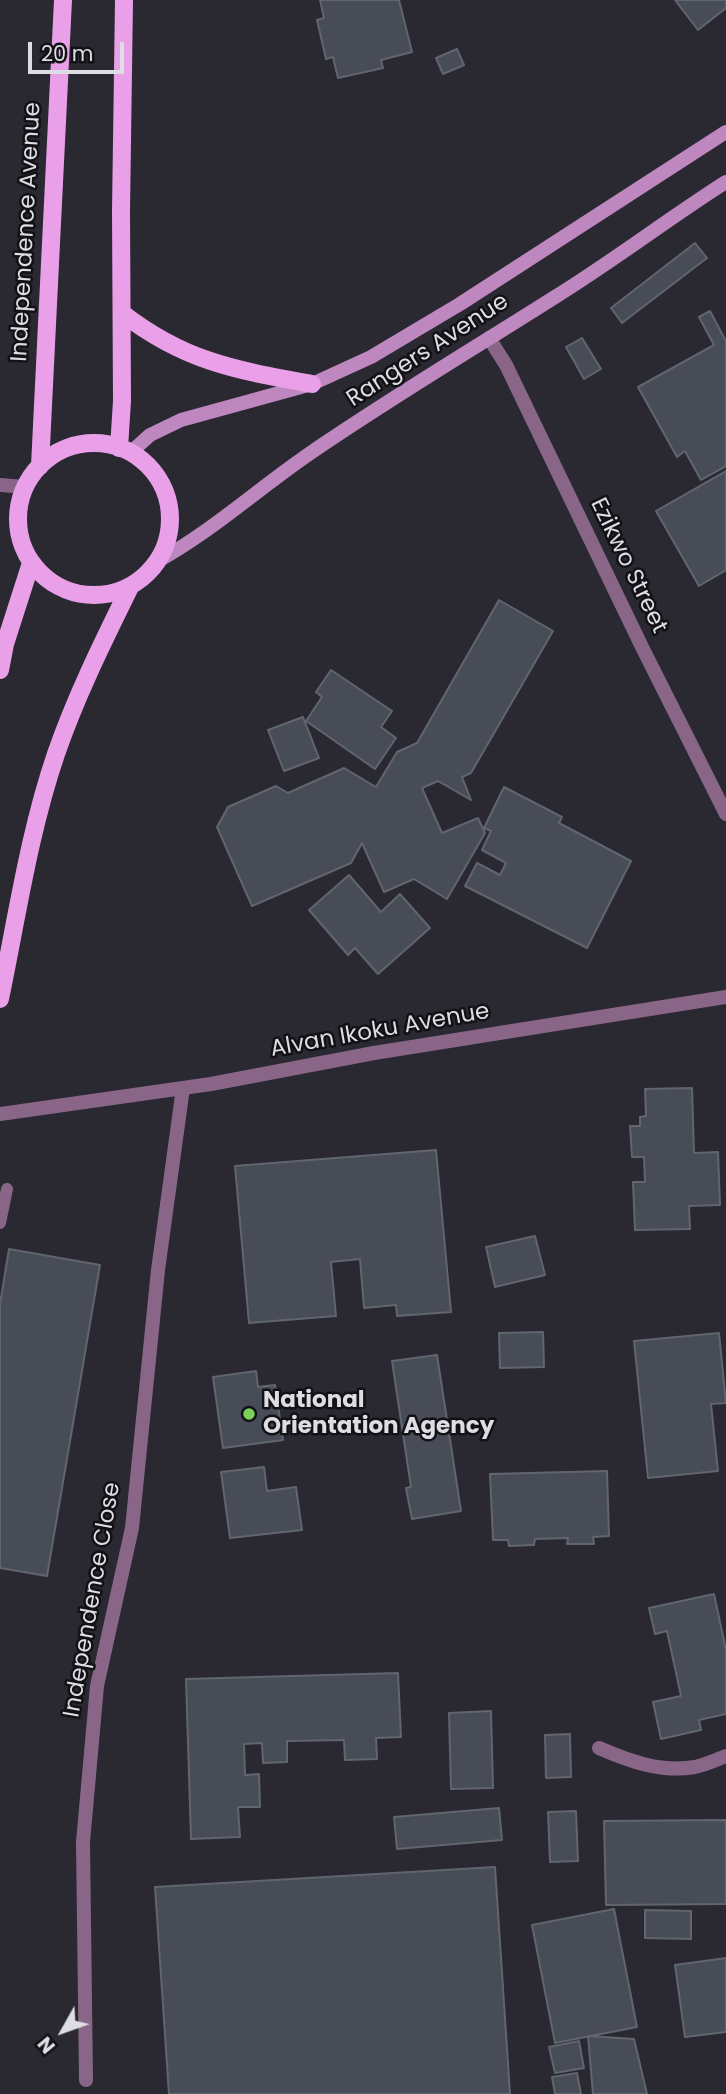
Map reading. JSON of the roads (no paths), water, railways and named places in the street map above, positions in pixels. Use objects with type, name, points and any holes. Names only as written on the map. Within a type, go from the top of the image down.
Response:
[{"type":"main road","name":"Independence Avenue","points":[[40,466],[63,0]]},
{"type":"main road","points":[[124,0],[121,211],[124,450]]},
{"type":"main road","name":"Rangers Avenue","points":[[124,450],[181,419],[312,384],[372,357],[460,304],[726,132]]},
{"type":"main road","name":"Rangers Avenue","points":[[158,561],[205,533],[308,455],[556,296],[661,223],[726,182]]},
{"type":"main road","points":[[122,313],[150,335],[212,363],[312,384]]},
{"type":"main road","points":[[98,443],[124,450],[150,468],[163,489],[170,513],[168,538],[158,561],[145,576],[130,587],[104,595],[76,594],[51,582],[32,563],[25,551],[18,525],[20,499],[40,466],[56,453],[77,445],[98,443]]},
{"type":"main road","points":[[0,670],[5,644],[32,563]]},
{"type":"main road","points":[[0,999],[33,835],[56,754],[90,669],[130,587]]},
{"type":"street","name":"Ezikwo Street","points":[[489,338],[506,365],[726,814]]},
{"type":"street","points":[[0,485],[25,487]]},
{"type":"street","name":"Alvan Ikoku Avenue","points":[[0,1114],[183,1088],[374,1052],[726,997]]},
{"type":"street","name":"Independence Close","points":[[86,2080],[83,1842],[97,1686],[132,1528],[158,1270],[183,1088]]},
{"type":"street","points":[[599,1748],[626,1760],[656,1768],[694,1767],[726,1756]]},
{"type":"lane","points":[[0,1223],[7,1189]]},
{"type":"place","name":"National Orientation Agency","points":[[249,1414]]}]
